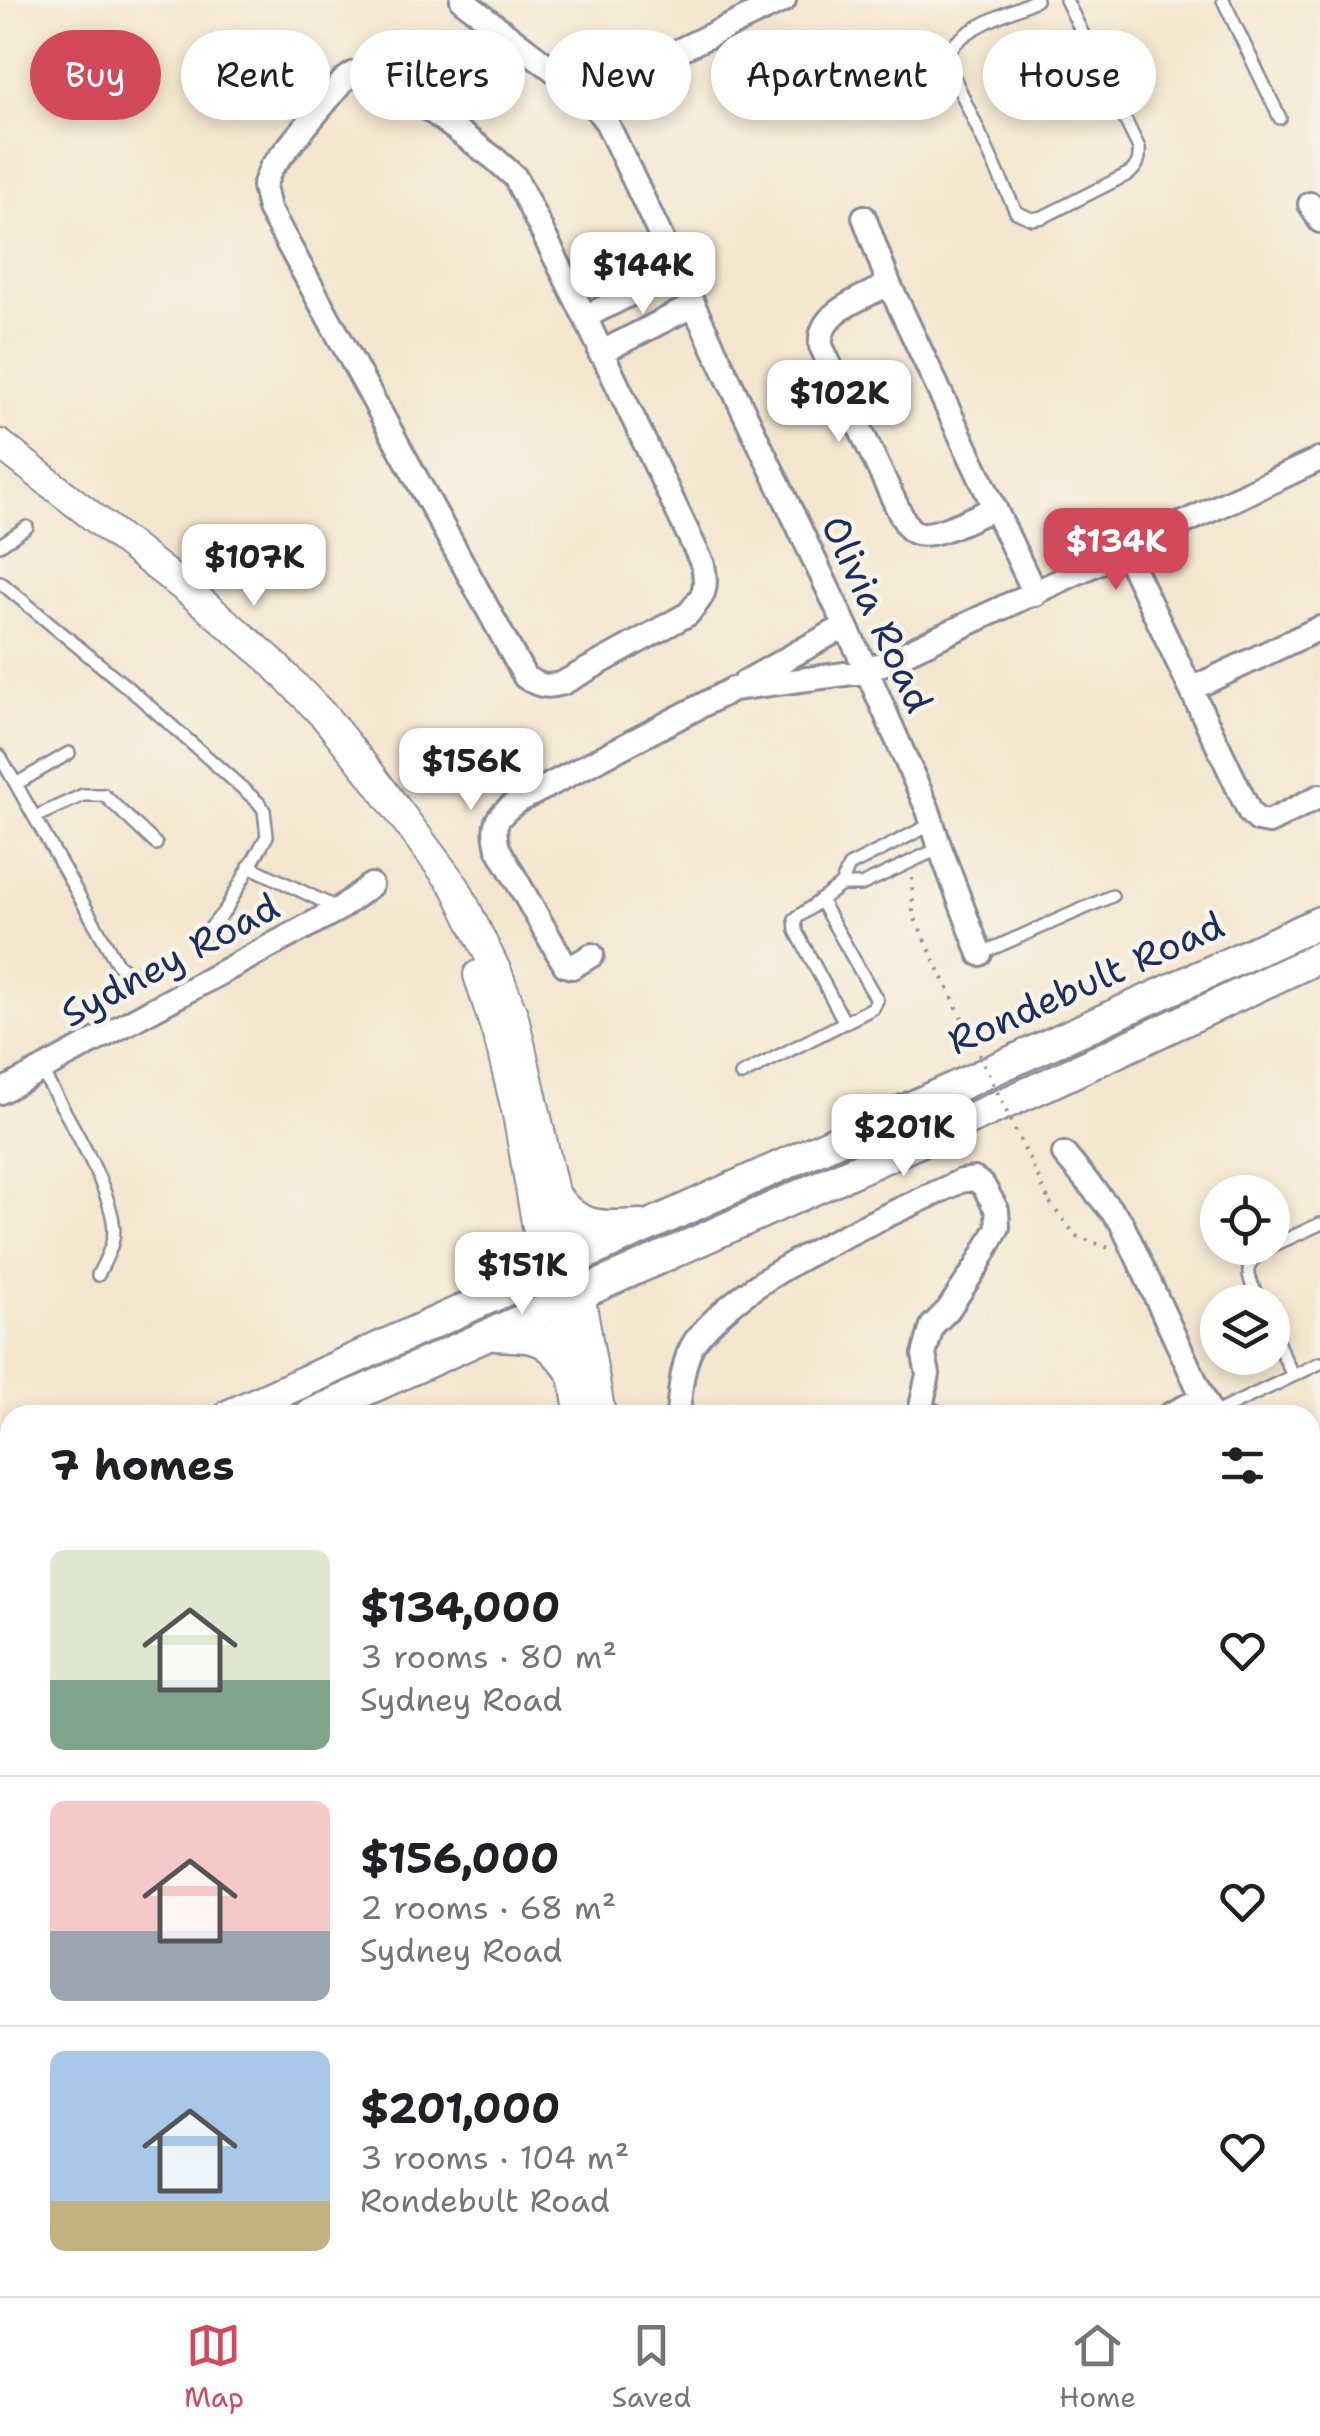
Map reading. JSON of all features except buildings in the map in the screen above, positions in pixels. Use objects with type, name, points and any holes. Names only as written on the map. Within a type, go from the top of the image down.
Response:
[{"type":"main road","name":"Rondebult Road","points":[[252,1405],[1320,922]]},
{"type":"main road","name":"Rondebult Road","points":[[332,1405],[1048,1084],[1320,957]]},
{"type":"main road","points":[[555,1196],[564,1210],[586,1224],[655,1224]]},
{"type":"main road","points":[[488,1334],[534,1337],[548,1343],[572,1372]]},
{"type":"street","name":"Olivia Road","points":[[462,0],[545,64]]},
{"type":"street","points":[[691,45],[784,0]]},
{"type":"street","points":[[354,73],[373,73],[392,81],[515,177],[586,317],[703,566],[707,585],[688,614],[550,688],[525,676],[268,209],[264,186],[271,168],[343,81],[354,73]]},
{"type":"street","name":"Olivia Road","points":[[605,120],[867,671],[932,824],[980,954]]},
{"type":"street","points":[[864,217],[890,284],[1035,594]]},
{"type":"street","points":[[586,317],[678,270]]},
{"type":"street","points":[[890,284],[825,322],[821,346],[906,524],[915,532],[928,534],[995,508]]},
{"type":"street","points":[[600,352],[694,305]]},
{"type":"street","points":[[0,444],[268,658],[326,718],[456,888],[498,974],[514,1017],[555,1196],[559,1267]]},
{"type":"street","points":[[733,689],[867,671],[1320,460]]},
{"type":"street","points":[[1125,552],[1250,812],[1258,820],[1269,822],[1320,796]]},
{"type":"street","points":[[592,954],[572,967],[566,965],[498,848],[494,833],[501,814],[845,626]]},
{"type":"street","points":[[1191,689],[1320,628]]},
{"type":"street","points":[[430,853],[442,893],[487,996],[598,1405]]},
{"type":"street","name":"Sydney Road","points":[[0,1092],[339,910],[371,886]]},
{"type":"street","points":[[1064,1154],[1121,1222],[1207,1405]]},
{"type":"street","points":[[680,1405],[688,1358],[695,1342],[735,1302],[834,1242],[961,1180],[974,1179],[983,1185],[997,1210],[998,1227],[948,1310],[932,1326],[924,1355],[928,1374],[924,1405]]},
{"type":"street","points":[[568,1299],[578,1405]]},
{"type":"lane","points":[[1036,0],[964,34],[947,51],[946,60],[1016,212],[1032,218],[1052,214],[1130,173],[1140,155],[1066,0]]},
{"type":"lane","points":[[1223,0],[1280,118]]},
{"type":"lane","points":[[0,545],[27,527]]},
{"type":"lane","points":[[0,582],[138,697],[264,810],[267,836],[226,909],[199,942]]},
{"type":"lane","points":[[16,784],[69,753]]},
{"type":"lane","points":[[0,756],[118,965],[128,972],[144,974]]},
{"type":"lane","points":[[35,817],[82,795],[104,795],[156,844]]},
{"type":"lane","points":[[845,1023],[796,931],[795,918],[841,885],[850,866],[932,824]]},
{"type":"lane","points":[[841,885],[861,885],[940,848]]},
{"type":"lane","points":[[249,866],[339,910]]},
{"type":"lane","points":[[980,954],[1112,896]]},
{"type":"lane","points":[[741,1075],[874,1008],[877,1000],[820,900]]},
{"type":"lane","points":[[41,1070],[86,1153],[111,1210],[114,1237],[98,1275]]},
{"type":"lane","points":[[1290,1238],[1320,1224]]},
{"type":"lane","points":[[1219,1405],[1320,1363]]},
{"type":"lane","points":[[1290,1370],[1293,1376]]},
{"type":"path","points":[[925,940],[1050,1203],[1076,1236],[1110,1248]]}]
